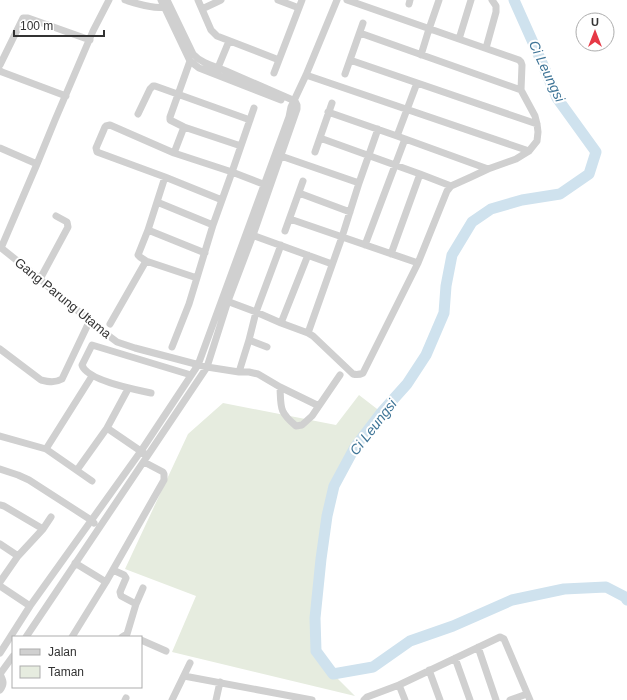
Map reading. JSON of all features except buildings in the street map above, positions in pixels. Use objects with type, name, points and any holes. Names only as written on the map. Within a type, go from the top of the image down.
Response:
[{"type":"street","points":[[0,248],[90,40],[109,0]]},
{"type":"street","points":[[161,0],[167,4],[197,59],[217,71],[297,105],[281,156],[267,186]]},
{"type":"street","points":[[198,0],[214,34],[279,60]]},
{"type":"street","points":[[202,9],[221,0]]},
{"type":"street","points":[[278,0],[298,8]]},
{"type":"street","points":[[274,73],[302,0]]},
{"type":"street","points":[[0,654],[30,606],[141,451],[198,365],[250,234],[293,104],[337,0]]},
{"type":"street","points":[[225,300],[308,333],[316,338],[353,374],[358,375],[363,373],[427,244],[447,191],[451,186],[488,169],[516,159],[529,151],[536,141],[538,132],[537,124],[535,116],[521,90],[522,65],[516,58],[347,0]]},
{"type":"street","points":[[421,54],[439,0]]},
{"type":"street","points":[[459,39],[471,0]]},
{"type":"street","points":[[486,48],[496,12],[496,6],[492,0]]},
{"type":"street","points":[[129,1],[158,8],[167,4]]},
{"type":"street","points":[[167,4],[190,61],[199,68],[217,71]]},
{"type":"street","points":[[0,65],[23,18],[28,18],[90,40]]},
{"type":"street","points":[[345,74],[363,23]]},
{"type":"street","points":[[360,33],[521,90]]},
{"type":"street","points":[[217,71],[229,40]]},
{"type":"street","points":[[350,60],[537,124]]},
{"type":"street","points":[[190,61],[169,119],[184,126],[241,146]]},
{"type":"street","points":[[0,71],[66,96]]},
{"type":"street","points":[[306,75],[529,151]]},
{"type":"street","points":[[397,136],[417,83]]},
{"type":"street","points":[[138,114],[150,89],[155,86],[250,120]]},
{"type":"street","points":[[315,152],[332,103]]},
{"type":"street","points":[[172,347],[189,304],[213,225],[254,108]]},
{"type":"street","points":[[328,112],[488,169]]},
{"type":"street","points":[[222,200],[99,153],[96,148],[105,127],[108,125],[174,152],[267,186]]},
{"type":"street","points":[[174,152],[184,126]]},
{"type":"street","points":[[308,333],[378,129]]},
{"type":"street","points":[[320,138],[451,186]]},
{"type":"street","points":[[365,245],[405,139]]},
{"type":"street","points":[[0,148],[37,164]]},
{"type":"street","points":[[281,156],[359,183]]},
{"type":"street","points":[[392,254],[420,174]]},
{"type":"street","points":[[165,177],[148,230],[138,255],[146,261],[197,278]]},
{"type":"street","points":[[285,231],[303,181]]},
{"type":"street","points":[[299,193],[350,212]]},
{"type":"street","points":[[157,202],[213,225]]},
{"type":"street","points":[[40,279],[68,227],[67,222],[56,216]]},
{"type":"street","points":[[290,219],[418,263]]},
{"type":"street","points":[[148,230],[205,253]]},
{"type":"street","points":[[250,234],[332,264]]},
{"type":"street","points":[[239,372],[250,340],[256,312],[281,245]]},
{"type":"street","name":"Gang Parung Utama","points":[[0,248],[117,342],[198,365],[258,374],[280,387],[319,406]]},
{"type":"street","points":[[281,323],[308,255]]},
{"type":"street","points":[[110,324],[146,261]]},
{"type":"street","points":[[27,636],[207,367],[225,300]]},
{"type":"street","points":[[1,352],[41,380],[48,382],[58,381],[62,379],[90,320]]},
{"type":"street","points":[[250,340],[267,347]]},
{"type":"street","points":[[151,393],[128,389],[92,376],[83,368],[82,365],[92,345],[191,376]]},
{"type":"street","points":[[280,387],[282,411],[288,420],[296,426],[302,425],[312,416],[340,375]]},
{"type":"street","points":[[46,449],[92,376]]},
{"type":"street","points":[[77,470],[107,428],[128,389]]},
{"type":"street","points":[[73,636],[106,582],[164,480],[163,472],[146,459],[141,451],[107,428]]},
{"type":"street","points":[[0,436],[46,449],[92,481]]},
{"type":"street","points":[[0,469],[29,480],[91,520],[99,528]]},
{"type":"street","points":[[0,505],[43,529]]},
{"type":"street","points":[[0,582],[18,556],[43,529],[51,517]]},
{"type":"street","points":[[0,544],[18,556]]},
{"type":"street","points":[[75,563],[106,582]]},
{"type":"street","points":[[113,570],[124,575],[126,578],[120,592],[121,596],[136,604]]},
{"type":"street","points":[[0,586],[30,606]]},
{"type":"street","points":[[128,636],[136,604],[144,588]]},
{"type":"street","points":[[367,699],[498,637],[504,639],[528,697],[510,700]]},
{"type":"street","points":[[142,640],[166,651]]},
{"type":"street","points":[[478,647],[496,700]]},
{"type":"street","points":[[0,690],[3,687],[3,680],[0,674],[12,657]]},
{"type":"street","points":[[455,658],[470,700]]},
{"type":"street","points":[[172,700],[190,662]]},
{"type":"street","points":[[430,670],[440,700]]},
{"type":"street","points":[[184,676],[312,700]]},
{"type":"street","points":[[216,700],[220,682]]},
{"type":"street","points":[[399,685],[405,700]]},
{"type":"green space","points":[[359,395],[381,412],[355,447],[334,486],[326,526],[318,581],[315,618],[316,651],[333,674],[355,696],[172,652],[196,596],[125,569],[188,434],[223,403],[336,425]]},
{"type":"waterway","name":"Ci Leungsi","points":[[514,0],[557,98],[596,152],[589,174],[560,194],[522,200],[491,209],[472,222],[452,255],[446,286],[444,313],[426,355],[407,384],[381,413],[355,447],[334,486],[327,516],[321,559],[315,618],[316,651],[333,674],[373,667],[410,641],[453,626],[512,600],[564,589],[606,587],[625,597],[627,600]]}]
